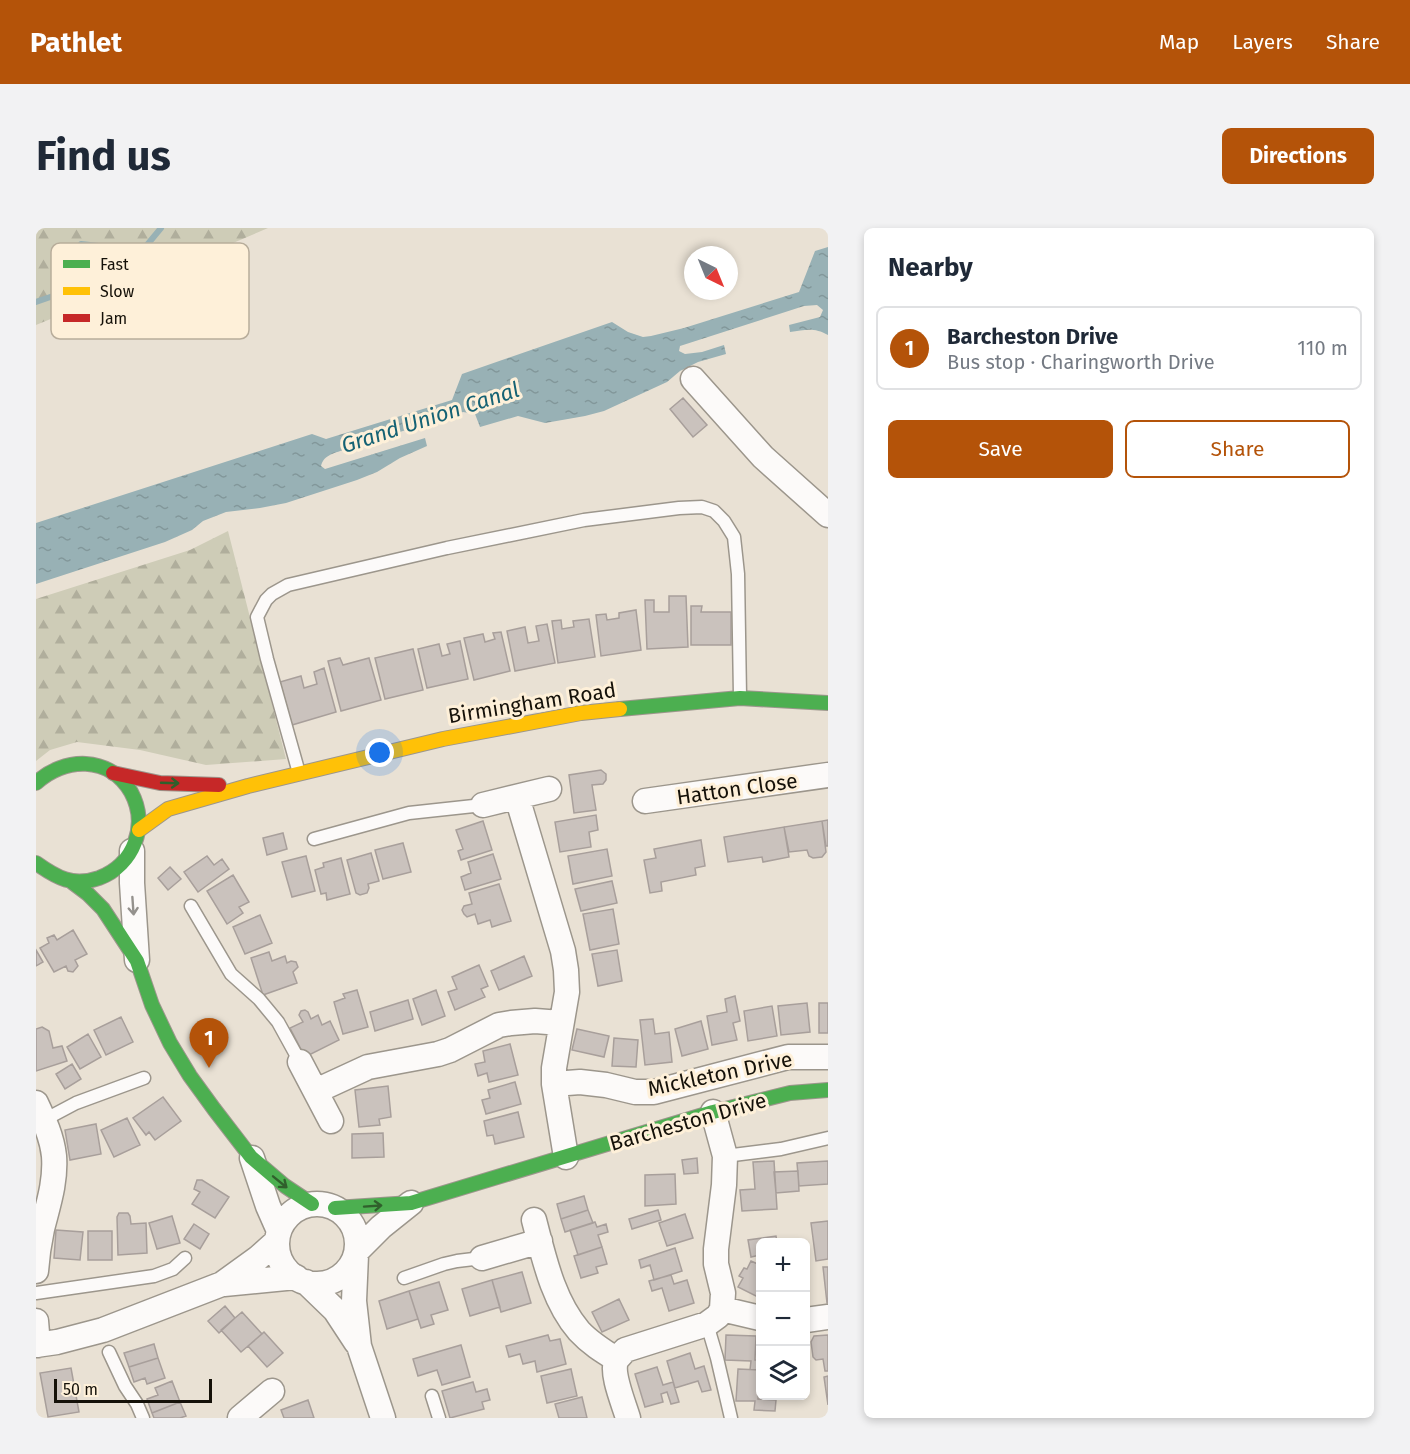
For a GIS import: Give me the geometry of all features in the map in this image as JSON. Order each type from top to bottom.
[{"type":"main road","name":"Birmingham Road","points":[[72,882],[92,881],[108,875],[122,865],[136,840],[168,809],[248,786],[443,739],[581,713],[740,698],[828,702]]},
{"type":"main road","name":"Birmingham Road","points":[[36,783],[45,774],[61,766],[79,763],[96,765],[113,773],[160,783],[248,786]]},
{"type":"main road","points":[[113,773],[126,785],[135,801],[139,816],[136,840]]},
{"type":"main road","points":[[39,868],[59,879],[72,882],[103,909],[137,961],[152,1005],[170,1043],[214,1109],[251,1156],[285,1186],[324,1206]]},
{"type":"main road","name":"Barcheston Drive","points":[[324,1206],[411,1203],[713,1112],[764,1099],[822,1090]]},
{"type":"street","points":[[693,379],[763,457],[828,514]]},
{"type":"street","name":"Hatton Close","points":[[645,801],[828,775]]},
{"type":"street","points":[[483,805],[549,789]]},
{"type":"street","points":[[517,797],[565,961],[567,992],[554,1068],[554,1084],[566,1157]]},
{"type":"street","points":[[136,840],[132,883],[137,961]]},
{"type":"street","points":[[316,1091],[368,1067],[450,1050],[499,1026],[535,1021],[561,1023]]},
{"type":"street","name":"Mickleton Drive","points":[[554,1084],[580,1082],[635,1092],[654,1092],[788,1057],[821,1057],[822,1090]]},
{"type":"street","points":[[300,1062],[331,1120]]},
{"type":"street","points":[[36,1271],[38,1249],[54,1176],[53,1148],[40,1111]]},
{"type":"street","points":[[713,1112],[725,1156],[716,1249],[716,1264],[723,1293],[714,1317]]},
{"type":"street","points":[[251,1156],[278,1236],[280,1257],[284,1265],[289,1272],[335,1310],[359,1346]]},
{"type":"street","name":"Barcheston Drive","points":[[356,1253],[381,1227],[411,1203]]},
{"type":"street","points":[[36,1321],[37,1345],[57,1342],[103,1330],[222,1284],[258,1258],[278,1236],[284,1221],[292,1213],[301,1207],[324,1206],[345,1214],[357,1235],[354,1301],[359,1346],[383,1418]]},
{"type":"street","points":[[482,1258],[537,1231],[557,1294],[573,1322],[588,1340],[616,1359]]},
{"type":"street","points":[[222,1284],[301,1280],[327,1282],[345,1273],[356,1253]]},
{"type":"street","points":[[628,1418],[615,1375],[616,1359],[625,1350],[714,1317],[756,1318]]},
{"type":"street","points":[[810,1319],[828,1317]]},
{"type":"street","points":[[250,1415],[272,1390]]},
{"type":"lane","points":[[300,774],[257,616],[272,594],[288,585],[447,548],[584,520],[702,507],[714,511],[724,520],[734,537],[738,574],[740,698]]},
{"type":"lane","points":[[314,839],[409,813],[483,805]]},
{"type":"lane","points":[[191,906],[231,974],[259,999],[278,1022],[300,1062]]},
{"type":"lane","points":[[40,1111],[76,1103],[144,1078]]},
{"type":"lane","points":[[725,1156],[781,1149],[828,1138]]},
{"type":"lane","points":[[36,1293],[154,1276],[173,1269],[185,1258]]},
{"type":"lane","points":[[404,1278],[444,1264],[482,1258]]},
{"type":"lane","points":[[714,1317],[717,1358],[731,1418]]},
{"type":"lane","points":[[109,1352],[143,1418]]},
{"type":"lane","points":[[432,1396],[439,1418]]},
{"type":"green space","points":[[36,228],[268,228],[233,243],[51,243],[51,319],[36,325]]},
{"type":"green space","points":[[228,531],[286,759],[206,765],[140,750],[77,742],[50,750],[36,761],[36,599],[190,550]]},
{"type":"water","name":"Grand Union Canal","points":[[828,247],[828,335],[814,330],[790,332],[789,325],[820,317],[823,310],[817,305],[804,306],[680,346],[679,351],[685,354],[702,352],[724,345],[726,354],[698,362],[680,371],[667,382],[604,411],[545,423],[518,416],[480,427],[475,414],[463,412],[334,453],[325,459],[321,466],[325,469],[425,438],[427,446],[400,458],[377,472],[286,503],[226,512],[203,521],[192,530],[165,542],[36,584],[36,523],[312,434],[326,439],[452,400],[462,374],[612,322],[628,332],[643,337],[651,336],[799,292],[815,251]]},
{"type":"building","points":[[683,398],[707,425],[693,437],[670,409]]},
{"type":"building","points":[[669,596],[686,596],[688,647],[647,649],[645,600],[654,600],[654,612],[669,612]]},
{"type":"building","points":[[691,606],[702,606],[701,612],[731,612],[731,645],[691,645]]},
{"type":"building","points":[[636,610],[641,650],[601,656],[596,615],[606,614],[607,620],[619,618],[619,613]]},
{"type":"building","points":[[589,619],[595,657],[558,663],[552,621],[561,620],[562,629],[574,627],[573,621]]},
{"type":"building","points":[[547,624],[555,663],[515,671],[507,631],[525,627],[528,643],[539,641],[536,626]]},
{"type":"building","points":[[501,632],[510,671],[474,680],[464,638],[483,634],[485,642],[495,639],[493,633]]},
{"type":"building","points":[[460,641],[468,679],[427,688],[418,649],[439,644],[442,656],[450,654],[447,644]]},
{"type":"building","points":[[413,649],[423,690],[385,699],[375,658]]},
{"type":"building","points":[[340,658],[343,665],[369,658],[381,700],[341,711],[328,661]]},
{"type":"building","points":[[324,668],[336,712],[292,725],[280,682],[301,676],[304,688],[317,684],[314,672]]},
{"type":"building","points":[[601,770],[606,774],[606,780],[603,784],[592,785],[596,810],[574,813],[569,775]]},
{"type":"building","points":[[596,815],[598,830],[589,832],[591,847],[560,852],[555,822]]},
{"type":"building","points":[[828,820],[828,846],[826,846],[822,821]]},
{"type":"building","points":[[483,821],[492,850],[461,860],[458,851],[463,849],[456,830]]},
{"type":"building","points":[[822,821],[826,852],[822,857],[813,858],[809,856],[807,850],[789,852],[784,827]]},
{"type":"building","points":[[784,827],[789,857],[763,862],[762,857],[728,862],[724,837]]},
{"type":"building","points":[[283,833],[287,849],[267,855],[263,838]]},
{"type":"building","points":[[701,840],[705,866],[695,868],[696,875],[661,882],[662,891],[650,893],[644,860],[656,858],[654,849]]},
{"type":"building","points":[[403,843],[411,872],[383,879],[375,850]]},
{"type":"building","points":[[607,849],[612,876],[573,884],[568,856]]},
{"type":"building","points":[[371,853],[379,881],[368,884],[367,893],[360,895],[356,893],[347,860]]},
{"type":"building","points":[[493,854],[501,879],[465,890],[461,877],[471,873],[468,862]]},
{"type":"building","points":[[207,856],[214,865],[222,859],[229,869],[198,892],[184,872]]},
{"type":"building","points":[[306,856],[315,891],[292,897],[282,862]]},
{"type":"building","points":[[341,858],[350,894],[327,900],[326,893],[321,894],[315,870],[324,867],[323,863]]},
{"type":"building","points":[[170,867],[181,879],[168,890],[158,878]]},
{"type":"building","points":[[233,875],[249,902],[239,907],[243,913],[227,924],[207,891]]},
{"type":"building","points":[[612,881],[617,903],[581,911],[575,889]]},
{"type":"building","points":[[499,884],[511,921],[492,927],[490,920],[478,924],[475,914],[467,917],[464,914],[462,910],[464,906],[472,904],[469,893]]},
{"type":"building","points":[[613,909],[619,944],[590,950],[583,914]]},
{"type":"building","points":[[260,915],[272,943],[245,954],[233,927]]},
{"type":"building","points":[[73,930],[87,954],[75,960],[78,966],[73,972],[68,971],[66,966],[54,972],[40,948],[49,943],[47,938],[54,935],[57,940]]},
{"type":"building","points":[[36,950],[43,962],[36,966]]},
{"type":"building","points":[[617,950],[622,981],[598,986],[592,954]]},
{"type":"building","points":[[269,952],[272,961],[285,956],[287,963],[296,962],[298,967],[293,972],[297,983],[263,995],[251,958]]},
{"type":"building","points":[[524,956],[532,976],[499,990],[491,971]]},
{"type":"building","points":[[479,965],[488,986],[481,989],[485,997],[455,1010],[448,992],[457,989],[452,977]]},
{"type":"building","points":[[357,990],[368,1027],[343,1034],[334,1002],[345,998],[343,994]]},
{"type":"building","points":[[436,990],[445,1016],[422,1025],[413,999]]},
{"type":"building","points":[[735,996],[740,1021],[733,1023],[737,1040],[712,1045],[707,1016],[727,1012],[725,999]]},
{"type":"building","points":[[408,1000],[413,1019],[375,1031],[370,1012]]},
{"type":"building","points":[[807,1003],[810,1032],[781,1035],[778,1006]]},
{"type":"building","points":[[819,1003],[828,1003],[828,1033],[819,1033]]},
{"type":"building","points":[[772,1006],[777,1036],[748,1041],[744,1011]]},
{"type":"building","points":[[305,1010],[311,1019],[318,1015],[322,1025],[330,1021],[339,1040],[305,1057],[290,1028],[303,1022],[299,1015]]},
{"type":"building","points":[[121,1017],[133,1042],[106,1055],[94,1030]]},
{"type":"building","points":[[653,1019],[655,1034],[669,1032],[672,1062],[645,1065],[640,1020]]},
{"type":"building","points":[[701,1021],[708,1049],[682,1056],[675,1029]]},
{"type":"building","points":[[42,1027],[49,1031],[53,1048],[62,1046],[67,1061],[36,1071],[36,1029]]},
{"type":"building","points":[[577,1029],[609,1036],[604,1057],[572,1050]]},
{"type":"building","points":[[88,1034],[101,1057],[80,1069],[67,1047]]},
{"type":"building","points":[[614,1038],[638,1040],[636,1067],[612,1066]]},
{"type":"building","points":[[510,1044],[518,1075],[489,1082],[487,1073],[478,1076],[475,1064],[485,1062],[483,1051]]},
{"type":"building","points":[[72,1064],[81,1079],[65,1089],[56,1074]]},
{"type":"building","points":[[515,1082],[521,1104],[486,1114],[482,1100],[490,1098],[488,1090]]},
{"type":"building","points":[[388,1086],[391,1117],[379,1119],[380,1125],[359,1127],[355,1090]]},
{"type":"building","points":[[163,1097],[181,1121],[155,1140],[149,1132],[146,1135],[133,1118]]},
{"type":"building","points":[[518,1112],[524,1137],[495,1144],[493,1135],[487,1136],[484,1121]]},
{"type":"building","points":[[127,1118],[140,1145],[114,1157],[101,1130]]},
{"type":"building","points":[[96,1124],[101,1154],[70,1160],[65,1130]]},
{"type":"building","points":[[383,1133],[384,1157],[352,1158],[352,1134]]},
{"type":"building","points":[[697,1158],[698,1173],[684,1174],[682,1160]]},
{"type":"building","points":[[774,1161],[777,1209],[742,1211],[740,1190],[755,1189],[753,1162]]},
{"type":"building","points":[[828,1161],[828,1184],[799,1186],[797,1163]]},
{"type":"building","points":[[798,1171],[799,1191],[776,1193],[774,1172]]},
{"type":"building","points":[[675,1174],[676,1204],[645,1206],[645,1175]]},
{"type":"building","points":[[197,1180],[202,1180],[229,1197],[215,1218],[192,1204],[200,1192],[194,1189]]},
{"type":"building","points":[[584,1196],[588,1210],[561,1219],[557,1204]]},
{"type":"building","points":[[588,1210],[593,1223],[565,1232],[561,1219]]},
{"type":"building","points":[[658,1210],[661,1220],[632,1229],[629,1219]]},
{"type":"building","points":[[119,1213],[128,1213],[131,1224],[146,1223],[147,1253],[118,1255],[117,1217]]},
{"type":"building","points":[[685,1214],[693,1238],[667,1246],[659,1223]]},
{"type":"building","points":[[172,1216],[180,1243],[157,1249],[149,1223]]},
{"type":"building","points":[[828,1221],[828,1259],[816,1261],[811,1223]]},
{"type":"building","points":[[595,1222],[597,1227],[606,1224],[608,1232],[598,1235],[602,1247],[578,1255],[570,1230]]},
{"type":"building","points":[[194,1224],[209,1234],[200,1249],[184,1239]]},
{"type":"building","points":[[56,1230],[83,1232],[80,1260],[54,1258]]},
{"type":"building","points":[[88,1231],[112,1231],[112,1260],[88,1260]]},
{"type":"building","points":[[756,1239],[756,1256],[751,1257],[748,1240]]},
{"type":"building","points":[[602,1247],[607,1264],[596,1267],[598,1273],[581,1278],[574,1256]]},
{"type":"building","points":[[675,1248],[682,1271],[654,1280],[650,1265],[641,1268],[639,1260]]},
{"type":"building","points":[[751,1261],[756,1263],[756,1296],[738,1287],[743,1278],[739,1276],[744,1268],[747,1269]]},
{"type":"building","points":[[823,1267],[828,1267],[828,1303],[827,1303]]},
{"type":"building","points":[[522,1272],[531,1303],[501,1312],[492,1280]]},
{"type":"building","points":[[671,1275],[674,1284],[687,1280],[694,1303],[669,1311],[662,1288],[652,1291],[649,1281]]},
{"type":"building","points":[[492,1280],[500,1307],[470,1316],[462,1289]]},
{"type":"building","points":[[439,1282],[448,1310],[431,1315],[434,1324],[421,1328],[409,1291]]},
{"type":"building","points":[[409,1291],[418,1319],[387,1329],[379,1301]]},
{"type":"building","points":[[619,1299],[629,1320],[602,1332],[592,1312]]},
{"type":"building","points":[[225,1306],[235,1318],[219,1333],[208,1321]]},
{"type":"building","points":[[242,1312],[262,1334],[241,1352],[221,1330]]},
{"type":"building","points":[[264,1332],[283,1353],[267,1367],[248,1346]]},
{"type":"building","points":[[548,1335],[550,1341],[560,1339],[566,1364],[537,1372],[535,1361],[523,1364],[520,1354],[509,1357],[506,1346]]},
{"type":"building","points":[[726,1335],[756,1336],[756,1370],[750,1370],[751,1361],[725,1360]]},
{"type":"building","points":[[828,1335],[828,1371],[825,1371],[823,1359],[816,1360],[813,1357],[811,1342],[814,1336]]},
{"type":"building","points":[[154,1344],[158,1358],[129,1367],[124,1353]]},
{"type":"building","points":[[461,1345],[470,1377],[442,1385],[437,1370],[418,1376],[413,1359]]},
{"type":"building","points":[[690,1353],[695,1369],[704,1366],[711,1390],[702,1392],[698,1381],[675,1388],[667,1361]]},
{"type":"building","points":[[158,1358],[165,1378],[147,1384],[145,1378],[134,1382],[129,1367]]},
{"type":"building","points":[[657,1367],[663,1385],[673,1382],[679,1402],[671,1404],[667,1392],[661,1394],[663,1402],[645,1407],[635,1374]]},
{"type":"building","points":[[71,1368],[79,1412],[48,1417],[40,1373]]},
{"type":"building","points":[[571,1369],[577,1396],[547,1403],[541,1376]]},
{"type":"building","points":[[738,1369],[756,1370],[756,1400],[776,1400],[775,1411],[754,1410],[755,1401],[736,1401]]},
{"type":"building","points":[[828,1376],[828,1405],[824,1377]]},
{"type":"building","points":[[172,1381],[180,1402],[152,1413],[147,1399],[158,1395],[155,1388]]},
{"type":"building","points":[[473,1382],[476,1392],[487,1389],[490,1400],[482,1402],[484,1409],[450,1418],[442,1391]]},
{"type":"building","points":[[582,1397],[587,1418],[559,1418],[555,1404]]},
{"type":"building","points":[[308,1400],[314,1418],[284,1418],[281,1410]]},
{"type":"building","points":[[180,1402],[186,1416],[154,1418],[152,1413]]},
{"type":"waterway","points":[[149,243],[161,228]]},
{"type":"waterway","points":[[36,302],[51,297]]},
{"type":"traffic: fast","points":[[620,709],[740,698],[828,703]]},
{"type":"traffic: fast","points":[[36,783],[47,774],[60,768],[86,764],[99,766],[111,771],[122,780],[131,792],[139,818],[135,842],[129,854],[121,864],[99,878],[81,882],[66,880],[36,863]]},
{"type":"traffic: fast","points":[[72,882],[103,909],[137,961],[152,1005],[170,1043],[214,1109],[251,1157],[285,1186],[312,1204]]},
{"type":"traffic: fast","points":[[335,1208],[411,1203],[713,1112],[790,1093],[828,1090]]},
{"type":"traffic: slow","points":[[139,830],[168,809],[248,786],[443,739],[581,713],[620,709]]},
{"type":"traffic: jam","points":[[113,773],[160,783],[219,785]]},
{"type":"place","name":"Barcheston Drive","points":[[209,1068]]}]
